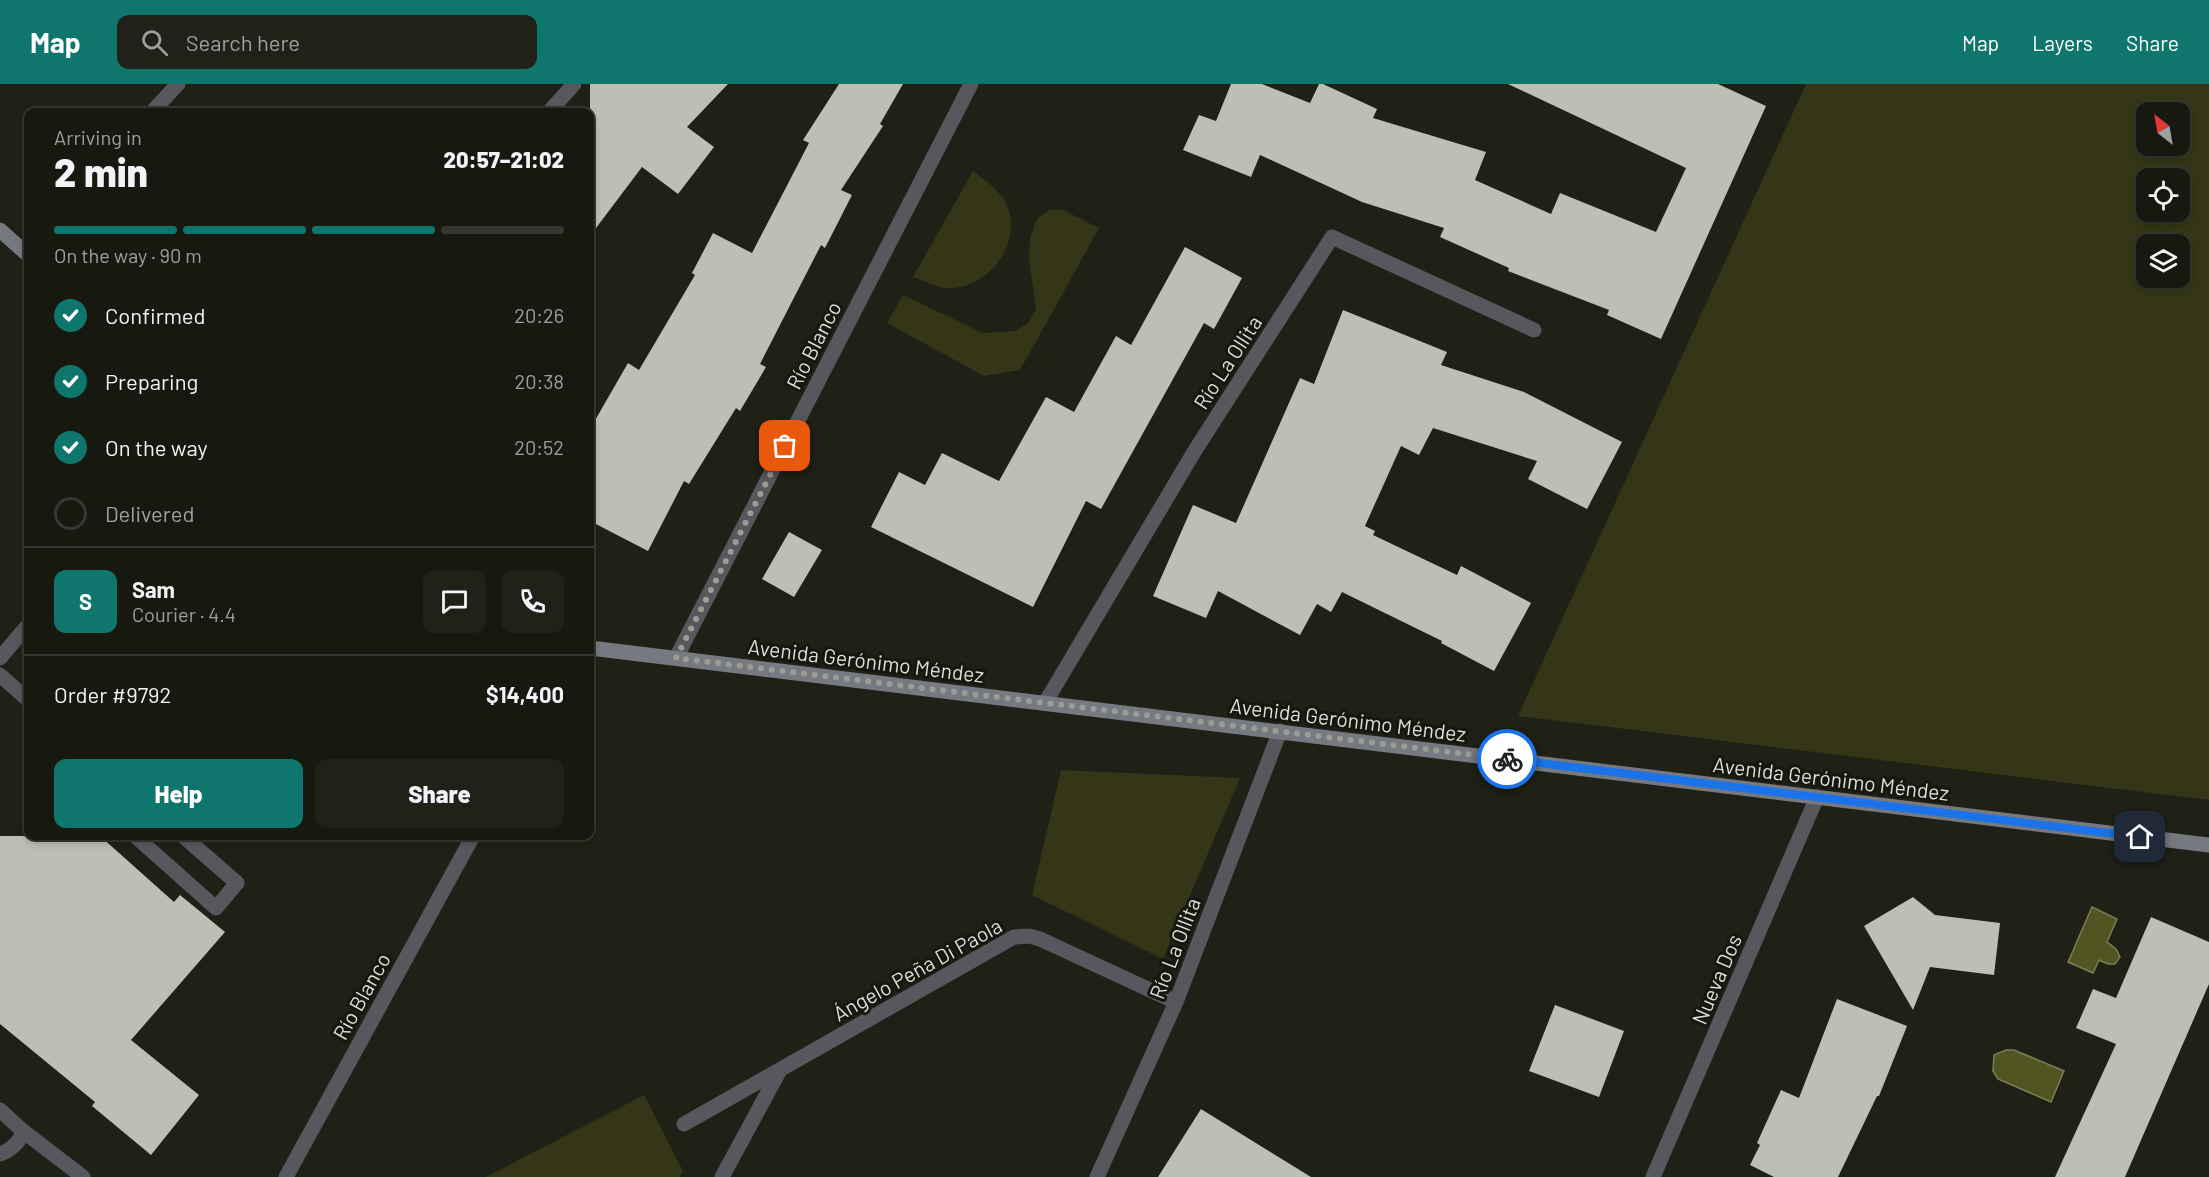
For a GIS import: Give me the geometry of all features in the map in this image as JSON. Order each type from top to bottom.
[{"type":"street","points":[[156,108],[178,84]]},
{"type":"street","points":[[553,108],[574,84]]},
{"type":"street","name":"Río Blanco","points":[[676,658],[971,84]]},
{"type":"street","points":[[0,230],[24,250]]},
{"type":"street","name":"Río La Ollita","points":[[1045,703],[1194,452],[1332,237],[1534,330]]},
{"type":"street","points":[[0,658],[24,631]]},
{"type":"street","name":"Avenida Gerónimo Méndez","points":[[594,648],[2209,845]]},
{"type":"street","points":[[0,675],[24,696]]},
{"type":"street","name":"Río La Ollita","points":[[1097,1177],[1176,1002],[1281,732]]},
{"type":"street","name":"Nueva Dos","points":[[1653,1177],[1817,797]]},
{"type":"street","points":[[140,840],[216,908],[237,883],[188,840]]},
{"type":"street","name":"Río Blanco","points":[[286,1177],[471,840]]},
{"type":"street","name":"Ángelo Peña Di Paola","points":[[684,1124],[1014,937],[1029,936],[1040,939],[1176,1002]]},
{"type":"street","points":[[722,1177],[780,1070]]},
{"type":"street","points":[[0,1110],[23,1131],[83,1177]]},
{"type":"street","points":[[0,1155],[8,1152],[22,1136],[23,1131]]},
{"type":"shaded area","points":[[1806,84],[2209,84],[2209,800],[1518,716]]},
{"type":"shaded area","points":[[973,171],[996,190],[1006,203],[1011,219],[1006,249],[987,274],[960,287],[944,288],[913,277]]},
{"type":"shaded area","points":[[1050,210],[1063,210],[1099,228],[1019,370],[984,376],[887,323],[903,295],[983,333],[1016,331],[1028,323],[1036,309],[1029,259],[1030,237],[1037,219]]},
{"type":"shaded area","points":[[1061,770],[1240,778],[1163,959],[1032,895]]},
{"type":"shaded area","points":[[2092,907],[2117,919],[2107,942],[2116,949],[2120,957],[2115,964],[2099,960],[2093,973],[2068,962]]},
{"type":"shaded area","points":[[2006,1050],[2014,1050],[2064,1071],[2051,1102],[1998,1079],[1993,1071],[1994,1055]]},
{"type":"shaded area","points":[[644,1095],[683,1171],[680,1177],[486,1177]]},
{"type":"building","points":[[590,84],[728,84],[687,127],[714,147],[678,194],[642,167],[594,231],[594,108],[590,108]]},
{"type":"building","points":[[839,84],[903,84],[880,124],[883,126],[841,190],[852,195],[825,248],[821,245],[760,364],[766,367],[740,411],[736,408],[689,484],[684,481],[648,551],[594,523],[594,422],[628,363],[639,370],[695,275],[692,273],[713,233],[752,253],[809,143],[803,140]]},
{"type":"building","points":[[1231,84],[1262,84],[1310,103],[1319,84],[1323,84],[1377,109],[1373,118],[1486,152],[1475,180],[1551,214],[1560,193],[1656,232],[1686,168],[1508,84],[1718,84],[1766,106],[1661,339],[1607,315],[1609,310],[1508,271],[1509,268],[1440,237],[1444,228],[1362,202],[1260,155],[1251,177],[1183,150],[1199,115],[1216,121]]},
{"type":"building","points":[[1185,247],[1242,278],[1214,329],[1204,323],[1101,509],[1086,501],[1033,607],[871,527],[899,472],[925,485],[942,453],[999,481],[1046,397],[1074,412],[1116,336],[1131,345]]},
{"type":"building","points":[[1343,310],[1447,352],[1441,365],[1524,392],[1622,442],[1587,509],[1528,479],[1537,461],[1433,428],[1419,455],[1401,446],[1365,526],[1375,531],[1373,535],[1457,575],[1461,566],[1531,603],[1494,671],[1441,643],[1442,641],[1342,592],[1331,612],[1317,604],[1300,635],[1218,591],[1206,618],[1153,596],[1193,505],[1236,523],[1300,378],[1314,384]]},
{"type":"building","points":[[789,532],[822,550],[794,597],[762,579]]},
{"type":"building","points":[[0,836],[24,836],[24,840],[104,840],[174,902],[180,895],[225,932],[131,1040],[199,1095],[151,1155],[92,1106],[95,1102],[0,1024]]},
{"type":"building","points":[[1913,897],[1935,915],[2000,923],[1994,975],[1930,967],[1913,1010],[1864,926]]},
{"type":"building","points":[[2151,917],[2209,942],[2209,984],[2125,1177],[2055,1177],[2116,1044],[2076,1028],[2093,989],[2116,998]]},
{"type":"building","points":[[1837,999],[1907,1026],[1879,1096],[1838,1177],[1774,1177],[1750,1165],[1760,1145],[1757,1143],[1781,1090],[1799,1098]]},
{"type":"building","points":[[1555,1005],[1624,1031],[1599,1097],[1529,1071]]},
{"type":"building","points":[[1201,1109],[1311,1177],[1158,1177]]},
{"type":"way so far","points":[[785,446],[676,658],[1507,759]]},
{"type":"route","points":[[1507,759],[2140,837]]}]
